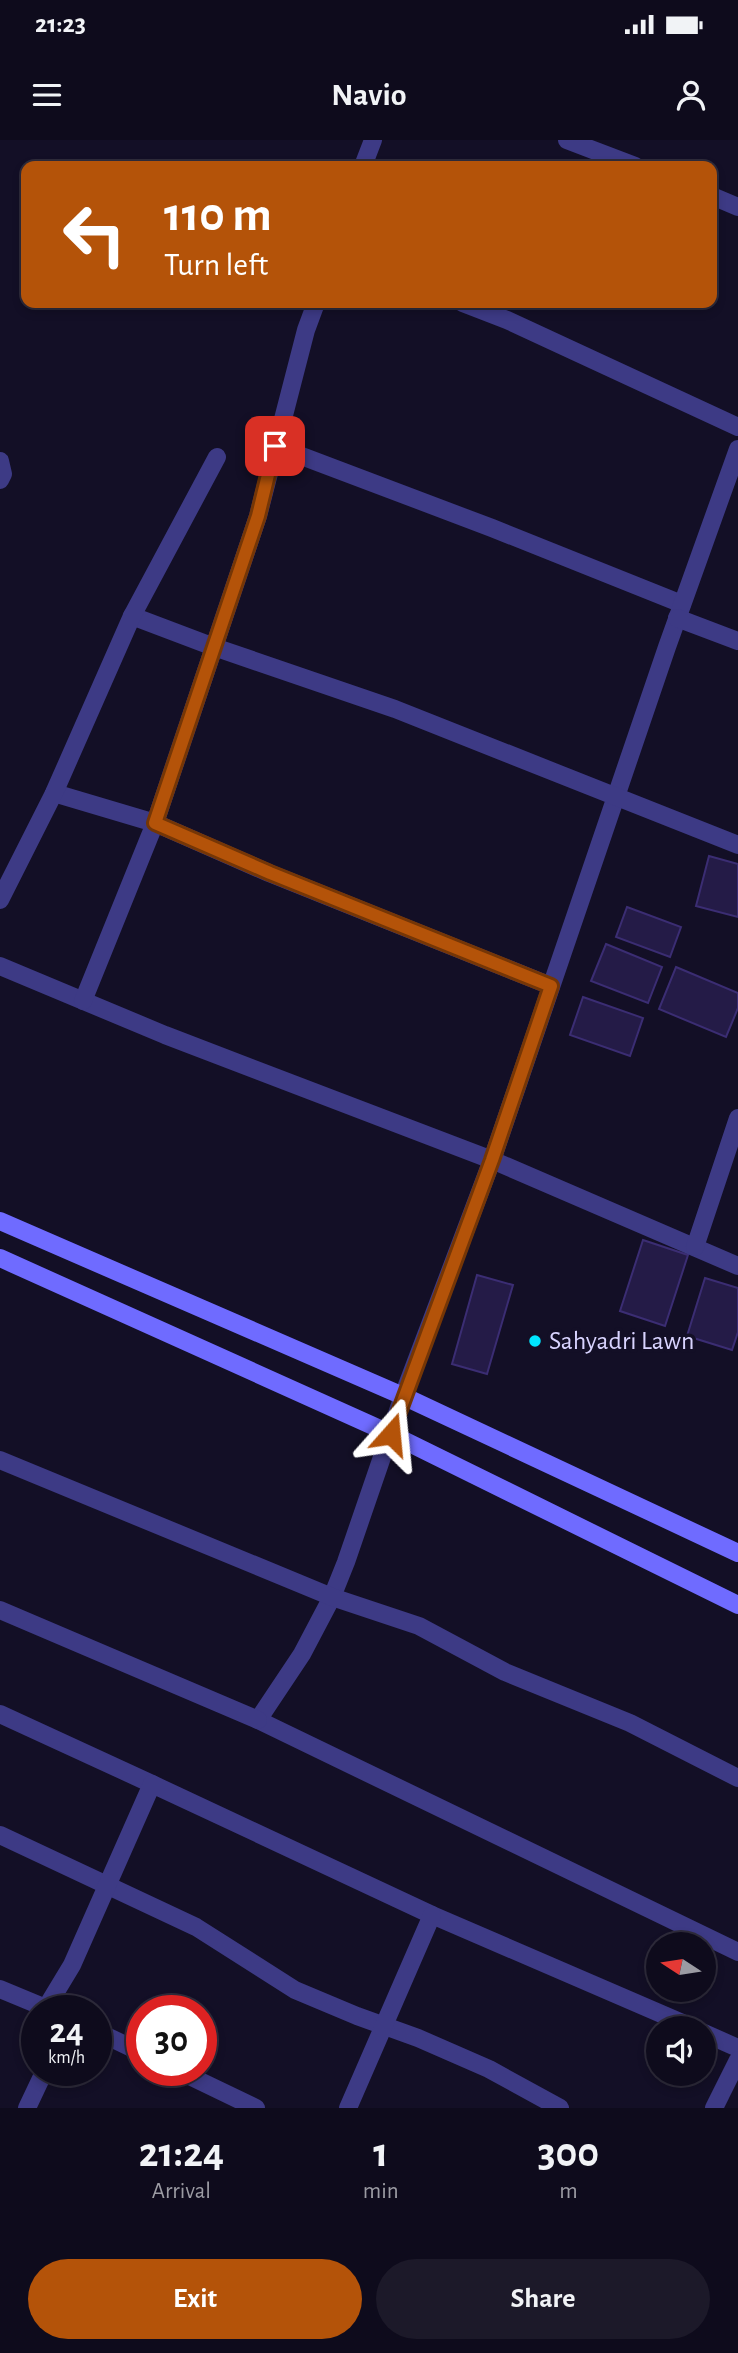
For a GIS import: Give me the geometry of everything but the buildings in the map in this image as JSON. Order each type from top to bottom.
[{"type":"street","points":[[365,161],[373,140]]},
{"type":"street","points":[[567,140],[622,161]]},
{"type":"street","points":[[717,198],[738,208]]},
{"type":"street","points":[[83,1001],[155,823],[258,516],[306,330],[314,308]]},
{"type":"street","points":[[476,308],[738,427]]},
{"type":"street","points":[[275,446],[492,528],[679,611],[738,641]]},
{"type":"street","points":[[258,1720],[302,1654],[332,1597],[403,1396],[492,1160],[679,611],[738,449]]},
{"type":"street","points":[[0,900],[54,793],[132,616],[218,457]]},
{"type":"street","points":[[0,461],[3,474],[0,480]]},
{"type":"street","points":[[132,616],[395,709],[738,845]]},
{"type":"street","points":[[54,793],[155,823],[270,873],[551,986]]},
{"type":"street","points":[[0,966],[165,1035],[492,1160],[738,1266]]},
{"type":"street","points":[[695,1247],[738,1118]]},
{"type":"street","points":[[0,1221],[403,1396],[738,1553]]},
{"type":"street","points":[[0,1258],[391,1434],[738,1605]]},
{"type":"street","points":[[0,1461],[332,1597],[419,1626],[505,1672],[630,1723],[738,1778]]},
{"type":"street","points":[[0,1611],[258,1720],[738,1952]]},
{"type":"street","points":[[0,1714],[432,1915],[666,2016]]},
{"type":"street","points":[[57,1995],[152,1784]]},
{"type":"street","points":[[0,1835],[196,1927],[295,1990],[489,2069],[560,2108]]},
{"type":"street","points":[[348,2108],[432,1915]]},
{"type":"street","points":[[0,1989],[21,1997]]},
{"type":"street","points":[[716,2038],[738,2048]]},
{"type":"street","points":[[714,2108],[738,2060]]},
{"type":"street","points":[[27,2108],[37,2086]]},
{"type":"street","points":[[210,2086],[256,2108]]},
{"type":"place","name":"Sahyadri Lawn","points":[[535,1341]]},
{"type":"route","points":[[275,446],[258,516],[155,823],[270,873],[551,986],[492,1160],[391,1434]]}]
